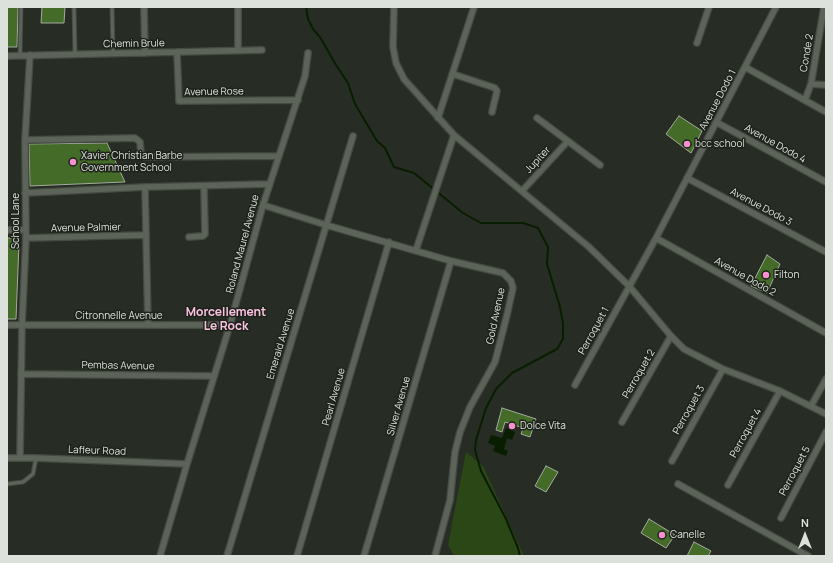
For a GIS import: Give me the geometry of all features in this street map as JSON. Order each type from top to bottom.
[{"type":"street","points":[[144,7],[145,53]]},
{"type":"street","points":[[238,7],[238,50]]},
{"type":"street","points":[[394,7],[393,47],[396,63],[404,79],[454,135],[589,247],[629,286],[671,336],[684,349],[723,368],[780,391],[826,414]]},
{"type":"street","points":[[438,118],[474,7]]},
{"type":"street","points":[[697,43],[710,7]]},
{"type":"street","name":"Avenue Dodo 1","points":[[629,286],[656,238],[776,7]]},
{"type":"street","name":"Conde 2","points":[[805,100],[811,84],[824,7]]},
{"type":"street","name":"Chemin Brule","points":[[7,56],[262,50]]},
{"type":"street","name":"Avenue Rose","points":[[177,52],[179,101],[298,100]]},
{"type":"street","name":"Roland Maurel Avenue","points":[[160,556],[230,325],[263,205],[298,100],[306,72],[308,53]]},
{"type":"street","name":"School Lane","points":[[20,458],[22,325],[26,238],[25,140],[30,55]]},
{"type":"street","points":[[745,67],[826,112]]},
{"type":"street","points":[[453,74],[495,88],[498,91],[492,112]]},
{"type":"street","points":[[811,84],[826,85]]},
{"type":"street","points":[[537,118],[600,165]]},
{"type":"street","name":"Avenue Dodo 4","points":[[716,122],[826,182]]},
{"type":"street","points":[[416,250],[454,135]]},
{"type":"street","name":"Emerald Avenue","points":[[227,556],[354,136]]},
{"type":"street","points":[[25,140],[135,138],[140,142],[141,153],[145,157],[279,156]]},
{"type":"street","name":"Jupiter","points":[[522,191],[568,141]]},
{"type":"street","name":"Avenue Dodo 3","points":[[687,178],[826,252]]},
{"type":"street","points":[[25,192],[270,184]]},
{"type":"street","points":[[189,237],[203,236],[205,234],[204,186]]},
{"type":"street","points":[[145,187],[148,325]]},
{"type":"street","name":"Gold Avenue","points":[[263,205],[326,226],[388,242],[451,261],[503,273],[511,280],[513,288],[495,362],[470,407],[460,432],[455,452],[450,500],[436,556]]},
{"type":"street","points":[[7,230],[26,230]]},
{"type":"street","name":"Avenue Palmier","points":[[26,238],[146,235]]},
{"type":"street","name":"Avenue Dodo 2","points":[[656,238],[826,333]]},
{"type":"street","name":"Pearl Avenue","points":[[296,556],[388,242]]},
{"type":"street","name":"Silver Avenue","points":[[364,556],[451,261]]},
{"type":"street","name":"Perroquet 1","points":[[575,385],[629,286]]},
{"type":"street","name":"Citronnelle Avenue","points":[[7,325],[230,325]]},
{"type":"street","name":"Perroquet 2","points":[[622,422],[671,336]]},
{"type":"street","name":"Perroquet 3","points":[[672,461],[723,368]]},
{"type":"street","name":"Pembas Avenue","points":[[21,374],[214,376]]},
{"type":"street","points":[[811,406],[826,379]]},
{"type":"street","name":"Perroquet 4","points":[[728,485],[780,391]]},
{"type":"street","name":"Perroquet 5","points":[[781,518],[826,432]]},
{"type":"street","name":"Lafleur Road","points":[[7,458],[187,464]]},
{"type":"street","points":[[678,484],[808,556]]},
{"type":"street","points":[[438,550],[442,556]]},
{"type":"lane","points":[[20,56],[22,7]]},
{"type":"lane","points":[[74,7],[75,54]]},
{"type":"lane","points":[[112,7],[114,53]]},
{"type":"lane","points":[[7,484],[24,482],[33,474],[36,458]]},
{"type":"green space","points":[[466,452],[483,466],[524,556],[454,556],[448,545]]},
{"type":"shaded area","points":[[506,428],[515,432],[512,440],[507,438],[504,449],[508,451],[506,456],[493,451],[495,446],[488,443],[491,435],[502,438]]},
{"type":"building","points":[[7,7],[18,7],[17,47],[7,47]]},
{"type":"building","points":[[42,7],[65,7],[64,23],[41,23]]},
{"type":"building","name":"bcc school","points":[[679,116],[702,131],[691,153],[666,134]]},
{"type":"building","name":"Xavier Christian Barbe Government School","points":[[107,143],[125,182],[30,186],[29,144]]},
{"type":"building","points":[[7,238],[13,238],[19,243],[16,319],[7,319]]},
{"type":"building","name":"Filton","points":[[767,255],[780,264],[767,293],[751,286]]},
{"type":"building","points":[[502,408],[536,419],[530,437],[521,434],[523,428],[505,422],[502,432],[496,430]]},
{"type":"building","points":[[546,466],[558,472],[546,492],[535,486]]},
{"type":"building","points":[[649,519],[675,535],[666,548],[641,533]]},
{"type":"building","points":[[694,542],[711,551],[708,556],[687,556]]},
{"type":"waterway","points":[[306,7],[308,19],[313,29],[320,37],[348,83],[355,104],[377,141],[385,148],[394,167],[414,173],[463,213],[481,223],[523,223],[538,228],[548,247],[547,264],[560,307],[563,323],[563,339],[557,349],[512,373],[496,389],[486,408],[476,440],[475,450],[481,471],[506,519],[520,556]]},
{"type":"place","name":"bcc school","points":[[687,144]]},
{"type":"place","name":"Xavier Christian Barbe Government School","points":[[73,162]]},
{"type":"place","name":"Filton","points":[[766,275]]},
{"type":"place","name":"Dolce Vita","points":[[512,426]]},
{"type":"place","name":"Canelle","points":[[662,535]]},
{"type":"district","name":"Morcellement Le Rock","points":[[226,320]]}]
